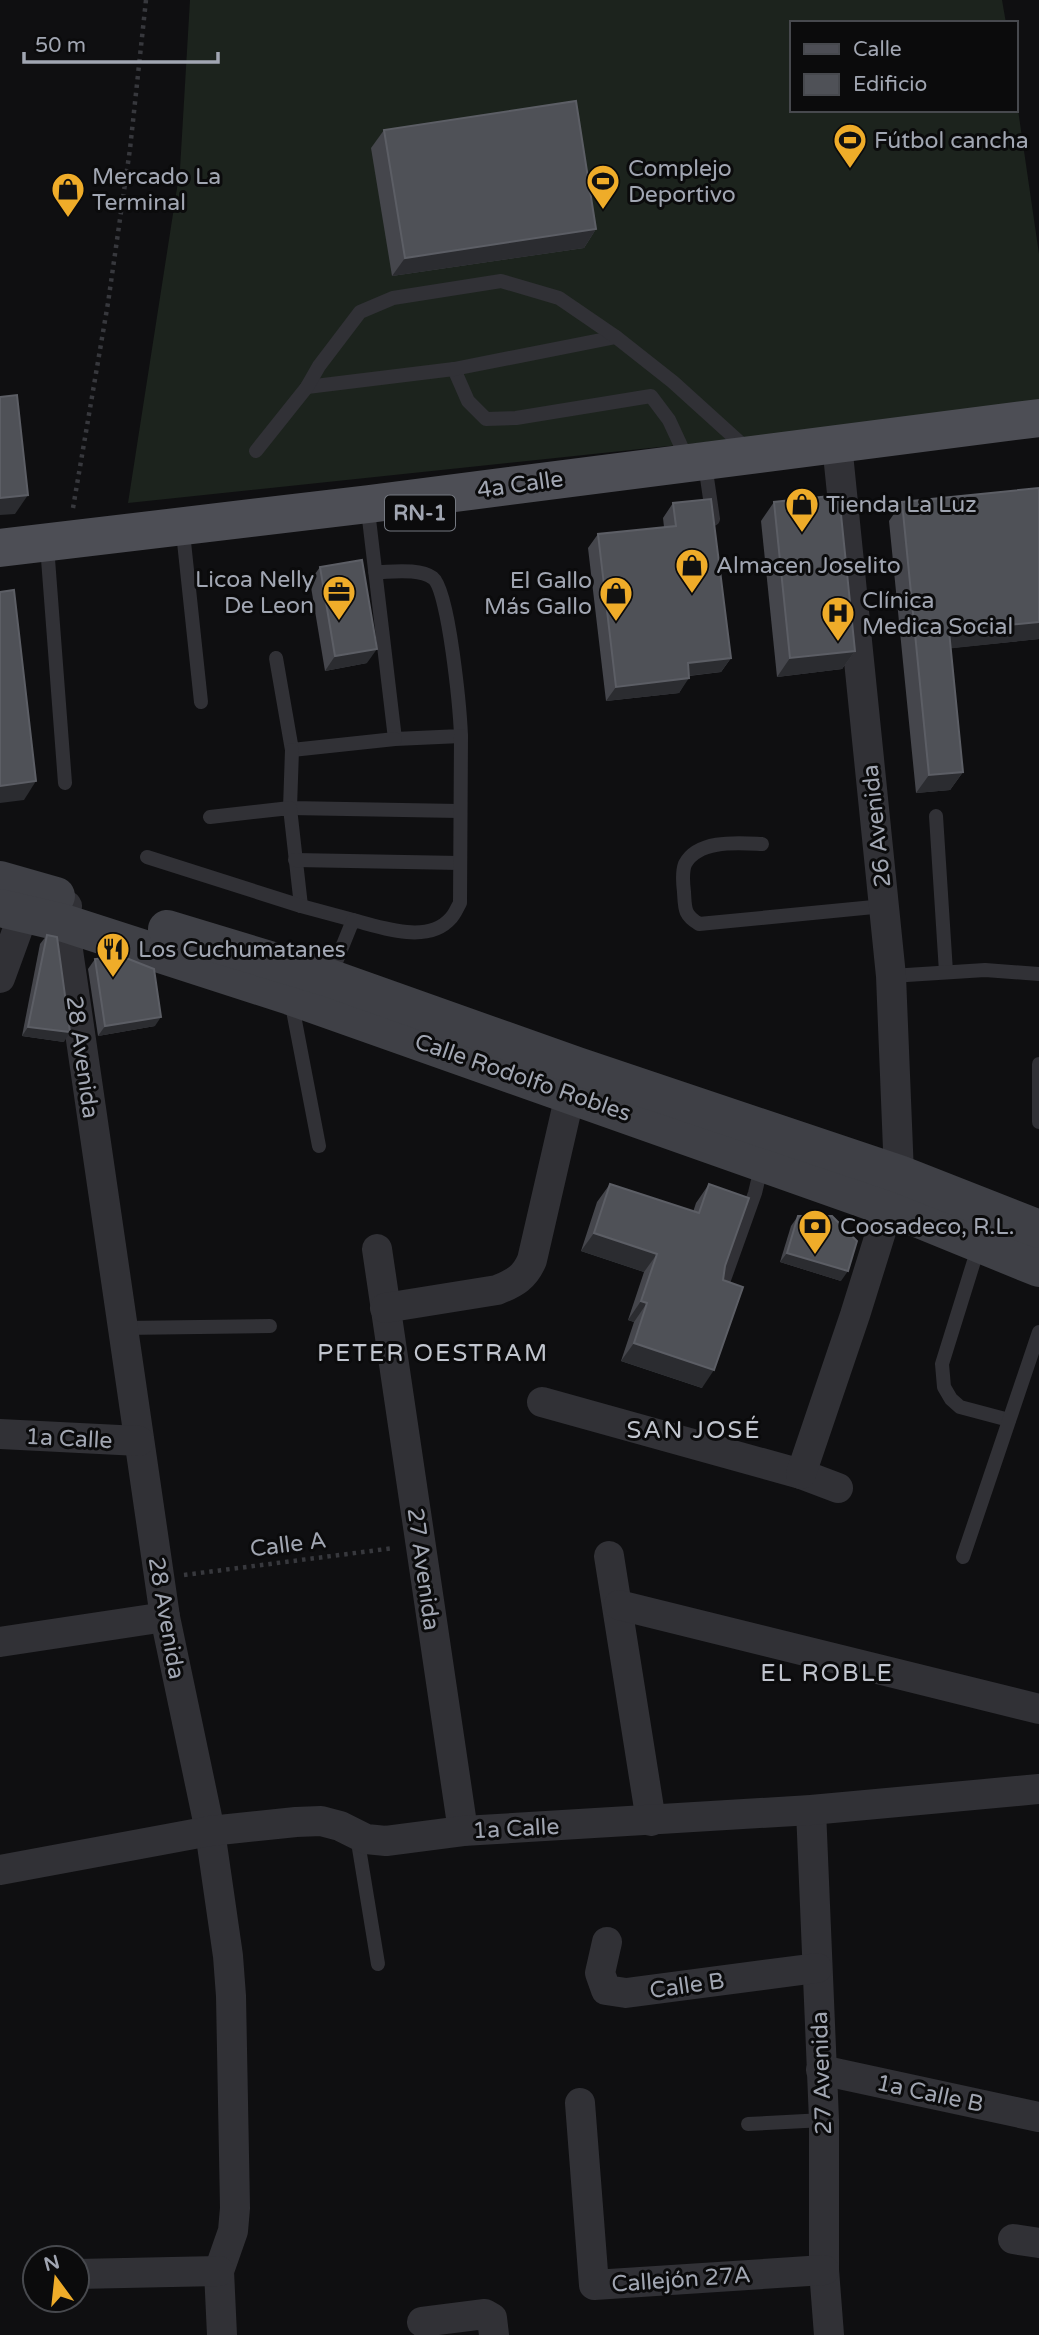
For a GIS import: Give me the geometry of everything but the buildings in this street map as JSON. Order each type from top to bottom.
[{"type":"main road","name":"4a Calle","points":[[0,564],[58,550],[369,504],[839,453],[1039,418]]},
{"type":"main road","name":"4a Calle","points":[[0,548],[58,550],[184,542],[369,519],[698,470],[753,455],[839,453],[1039,439]]},
{"type":"main road","name":"Calle Rodolfo Robles","points":[[31,902],[306,981],[573,1080],[894,1191],[979,1243],[1039,1268]]},
{"type":"main road","name":"Calle Rodolfo Robles","points":[[573,1080],[762,1162],[894,1191],[1039,1229]]},
{"type":"street","name":"26 Avenida","points":[[839,453],[891,976],[894,1191]]},
{"type":"street","points":[[0,978],[31,902]]},
{"type":"street","name":"28 Avenida","points":[[31,902],[123,1328],[164,1616],[210,1832],[229,1976],[235,2195],[233,2231],[219,2271],[222,2335]]},
{"type":"street","points":[[385,1308],[498,1290],[515,1283],[527,1271],[532,1260],[573,1080]]},
{"type":"street","points":[[801,1474],[894,1191]]},
{"type":"street","name":"27 Avenida","points":[[377,1250],[463,1831]]},
{"type":"street","points":[[542,1402],[801,1474],[838,1488]]},
{"type":"street","name":"1a Calle","points":[[0,1434],[139,1441]]},
{"type":"street","points":[[610,1556],[651,1821]]},
{"type":"street","points":[[619,1605],[1039,1709]]},
{"type":"street","points":[[0,1642],[164,1616]]},
{"type":"street","name":"1a Calle","points":[[0,1870],[210,1832],[296,1822],[321,1821],[340,1826],[366,1839],[386,1841],[463,1831],[811,1810],[1039,1789]]},
{"type":"street","name":"27 Avenida","points":[[811,1810],[824,2120],[824,2270],[829,2335]]},
{"type":"street","name":"Calle B","points":[[607,1942],[600,1973],[606,1990],[626,1993],[817,1968]]},
{"type":"street","name":"1a Calle B","points":[[821,2070],[1039,2117]]},
{"type":"street","name":"Callejón 27A","points":[[580,2103],[594,2285],[824,2270]]},
{"type":"street","points":[[91,2274],[219,2271]]},
{"type":"street","points":[[422,2322],[485,2314],[492,2318],[494,2335]]},
{"type":"lane","points":[[256,451],[307,387],[319,366],[360,312],[393,298],[501,281],[559,298],[616,337],[673,382],[753,455]]},
{"type":"lane","points":[[307,387],[454,369],[616,337]]},
{"type":"lane","points":[[454,369],[468,401],[486,419],[516,418],[651,396],[673,382]]},
{"type":"lane","points":[[651,396],[659,403],[698,470],[714,535]]},
{"type":"lane","points":[[369,519],[395,739]]},
{"type":"lane","points":[[184,542],[201,702]]},
{"type":"lane","points":[[58,550],[65,783]]},
{"type":"lane","points":[[147,857],[353,920],[416,932],[437,928],[450,919],[460,903],[461,736],[446,608],[436,579],[424,573],[375,572]]},
{"type":"lane","points":[[276,658],[292,750],[290,808],[301,906]]},
{"type":"lane","points":[[292,750],[395,739],[461,736]]},
{"type":"lane","points":[[210,817],[290,808],[459,811]]},
{"type":"lane","points":[[936,816],[946,972]]},
{"type":"lane","points":[[762,844],[721,843],[697,852],[685,864],[685,908],[689,918],[699,924],[884,906]]},
{"type":"lane","points":[[295,860],[460,863]]},
{"type":"lane","points":[[318,1146],[306,981],[353,920]]},
{"type":"lane","points":[[891,976],[985,970],[1039,974]]},
{"type":"lane","points":[[1039,1064],[1039,1122]]},
{"type":"lane","points":[[720,1288],[755,1193],[762,1162]]},
{"type":"lane","points":[[979,1243],[942,1364],[944,1387],[960,1407],[1009,1420]]},
{"type":"lane","points":[[123,1328],[270,1326]]},
{"type":"lane","points":[[963,1557],[1039,1332]]},
{"type":"lane","points":[[356,1834],[378,1964]]},
{"type":"lane","points":[[748,2123],[824,2120]]},
{"type":"path","points":[[58,550],[110,290],[130,149],[146,0]]},
{"type":"path","name":"Calle A","points":[[159,1578],[421,1544]]},
{"type":"shaded area","name":"Complejo Deportivo","points":[[190,0],[1002,0],[1006,21],[790,21],[790,112],[1018,112],[1018,110],[1039,254],[1039,407],[128,503],[180,169]]},
{"type":"place","name":"Fútbol cancha","points":[[850,170]]},
{"type":"place","name":"Complejo Deportivo","points":[[603,211]]},
{"type":"place","name":"Mercado La Terminal","points":[[68,219]]},
{"type":"place","name":"Tienda La Luz","points":[[802,534]]},
{"type":"place","name":"Almacen Joselito","points":[[692,595]]},
{"type":"place","name":"Licoa Nelly De Leon","points":[[339,622]]},
{"type":"place","name":"El Gallo Más Gallo","points":[[616,623]]},
{"type":"place","name":"Clínica Medica Social","points":[[838,643]]},
{"type":"place","name":"Los Cuchumatanes","points":[[113,979]]},
{"type":"place","name":"Coosadeco, R.L.","points":[[815,1256]]},
{"type":"district","name":"PETER OESTRAM","points":[[433,1353]]},
{"type":"district","name":"SAN JOSÉ","points":[[694,1430]]},
{"type":"district","name":"EL ROBLE","points":[[827,1673]]}]
